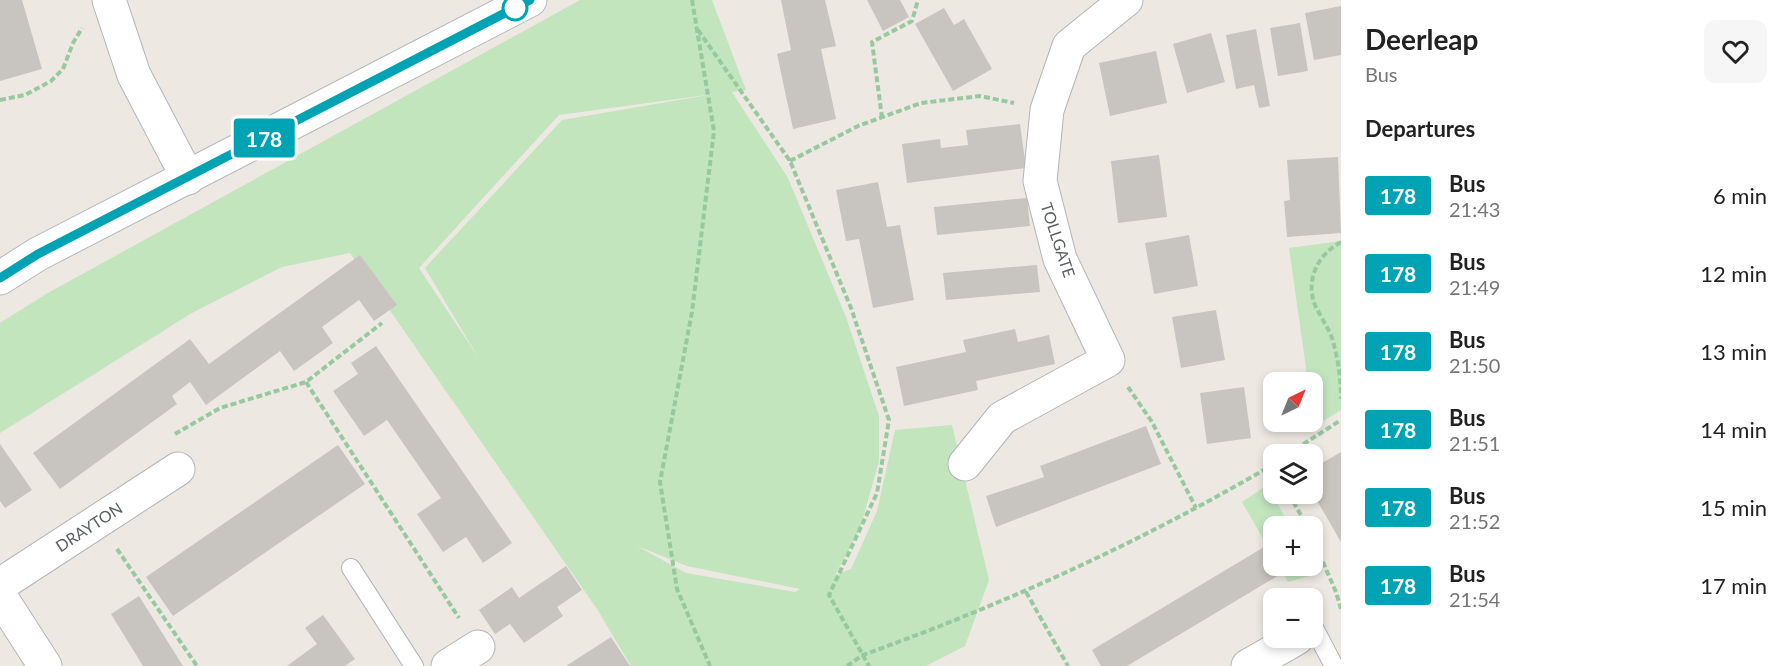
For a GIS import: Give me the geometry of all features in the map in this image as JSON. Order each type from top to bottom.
[{"type":"street","points":[[109,0],[134,75],[188,178]]},
{"type":"street","points":[[0,278],[38,254],[530,0]]},
{"type":"street","name":"TOLLGATE","points":[[1108,360],[1060,259],[1040,181],[1047,110],[1069,46],[1126,0]]},
{"type":"street","points":[[965,464],[1002,418],[1108,360]]},
{"type":"street","name":"DRAYTON","points":[[0,585],[178,469]]},
{"type":"street","points":[[0,596],[45,666]]},
{"type":"street","points":[[448,666],[478,647]]},
{"type":"street","points":[[1248,666],[1279,648]]},
{"type":"lane","points":[[351,568],[414,666]]},
{"type":"lane","points":[[1321,648],[1334,666]]},
{"type":"path","points":[[692,0],[714,131],[692,312],[660,482],[677,589],[710,666]]},
{"type":"path","points":[[882,118],[872,42],[912,21],[918,0]]},
{"type":"path","points":[[0,100],[25,95],[51,81],[63,69],[73,43],[85,24]]},
{"type":"path","points":[[698,30],[790,161],[851,308],[889,420],[877,493],[829,595],[869,666]]},
{"type":"path","points":[[790,161],[858,126],[921,103],[980,96],[1047,110]]},
{"type":"path","points":[[1341,242],[1326,252],[1315,267],[1310,288],[1315,304],[1331,335],[1338,361],[1341,399]]},
{"type":"path","points":[[178,469],[166,440],[220,408],[306,382],[382,323]]},
{"type":"path","points":[[1108,360],[1152,422],[1196,508]]},
{"type":"path","points":[[306,382],[478,647]]},
{"type":"path","points":[[1304,444],[1341,420]]},
{"type":"path","points":[[847,666],[863,655],[1026,592],[1196,508],[1263,471]]},
{"type":"path","points":[[99,521],[197,666]]},
{"type":"path","points":[[1323,559],[1339,591],[1341,609]]},
{"type":"path","points":[[1026,592],[1068,666]]},
{"type":"green space","points":[[580,0],[712,0],[746,90],[732,92],[788,178],[846,317],[879,416],[879,461],[860,529],[835,575],[851,569],[877,511],[895,430],[952,425],[989,580],[965,646],[926,666],[631,666],[597,609],[350,253],[282,267],[192,313],[0,433],[0,323],[46,294]],"holes":[[[714,94],[562,120],[425,268],[478,357],[419,268],[559,115]],[[637,546],[687,566],[800,589],[795,592],[686,573]]]},
{"type":"green space","points":[[1341,241],[1341,410],[1323,421],[1323,372],[1307,372],[1289,248]]},
{"type":"green space","points":[[1263,488],[1263,504],[1278,504],[1284,516],[1263,516],[1263,539],[1242,502]]},
{"type":"green space","points":[[1285,576],[1309,576],[1288,582]]},
{"type":"building","points":[[0,0],[22,0],[42,69],[0,81]]},
{"type":"building","points":[[781,0],[825,0],[836,46],[821,49],[836,119],[793,129],[777,54],[791,50]]},
{"type":"building","points":[[867,0],[900,0],[909,17],[883,31]]},
{"type":"building","points":[[1341,6],[1341,55],[1314,60],[1305,13]]},
{"type":"building","points":[[944,8],[954,25],[964,19],[992,69],[953,91],[915,24]]},
{"type":"building","points":[[1300,23],[1308,71],[1278,76],[1270,28]]},
{"type":"building","points":[[1256,29],[1270,106],[1259,108],[1254,85],[1236,89],[1226,35]]},
{"type":"building","points":[[1211,33],[1225,82],[1187,93],[1173,44]]},
{"type":"building","points":[[1156,51],[1167,103],[1110,116],[1099,63]]},
{"type":"building","points":[[1020,124],[1026,168],[907,183],[902,144],[940,139],[941,148],[968,145],[966,130]]},
{"type":"building","points":[[1159,155],[1167,217],[1118,223],[1111,161]]},
{"type":"building","points":[[1338,157],[1341,233],[1287,237],[1284,201],[1290,200],[1287,160]]},
{"type":"building","points":[[878,182],[887,227],[900,225],[914,300],[873,308],[859,239],[846,241],[836,190]]},
{"type":"building","points":[[1027,198],[1030,226],[937,235],[934,207]]},
{"type":"building","points":[[1189,235],[1198,286],[1154,294],[1145,243]]},
{"type":"building","points":[[360,255],[397,305],[374,321],[359,300],[322,327],[333,343],[294,371],[280,351],[206,405],[190,382],[172,396],[177,404],[60,489],[33,453],[190,339],[209,364]]},
{"type":"building","points":[[1037,265],[1040,292],[946,300],[943,273]]},
{"type":"building","points":[[1216,310],[1225,360],[1181,368],[1172,317]]},
{"type":"building","points":[[1015,329],[1018,342],[1049,335],[1055,364],[976,381],[978,390],[904,406],[896,367],[966,352],[963,340]]},
{"type":"building","points":[[376,346],[512,543],[483,563],[466,537],[443,552],[417,514],[441,498],[387,420],[364,436],[333,391],[358,374],[351,363]]},
{"type":"building","points":[[1244,387],[1251,438],[1207,444],[1200,393]]},
{"type":"building","points":[[1146,426],[1161,464],[996,527],[986,496],[1044,477],[1040,466]]},
{"type":"building","points":[[0,444],[32,490],[5,508],[0,501]]},
{"type":"building","points":[[338,445],[365,484],[173,616],[146,577]]},
{"type":"building","points":[[1341,452],[1341,542],[1319,504],[1323,504],[1323,463]]},
{"type":"building","points":[[1263,548],[1263,576],[1277,576],[1127,666],[1101,666],[1092,650]]},
{"type":"building","points":[[566,566],[582,590],[557,607],[563,616],[524,643],[510,624],[495,634],[479,610],[512,587],[519,598]]},
{"type":"building","points":[[139,596],[183,666],[143,666],[111,614]]},
{"type":"building","points":[[323,615],[355,659],[345,666],[287,666],[317,644],[305,628]]},
{"type":"building","points":[[611,637],[630,666],[566,666]]},
{"type":"bus line","name":"178","points":[[0,278],[38,254],[530,0]]}]
